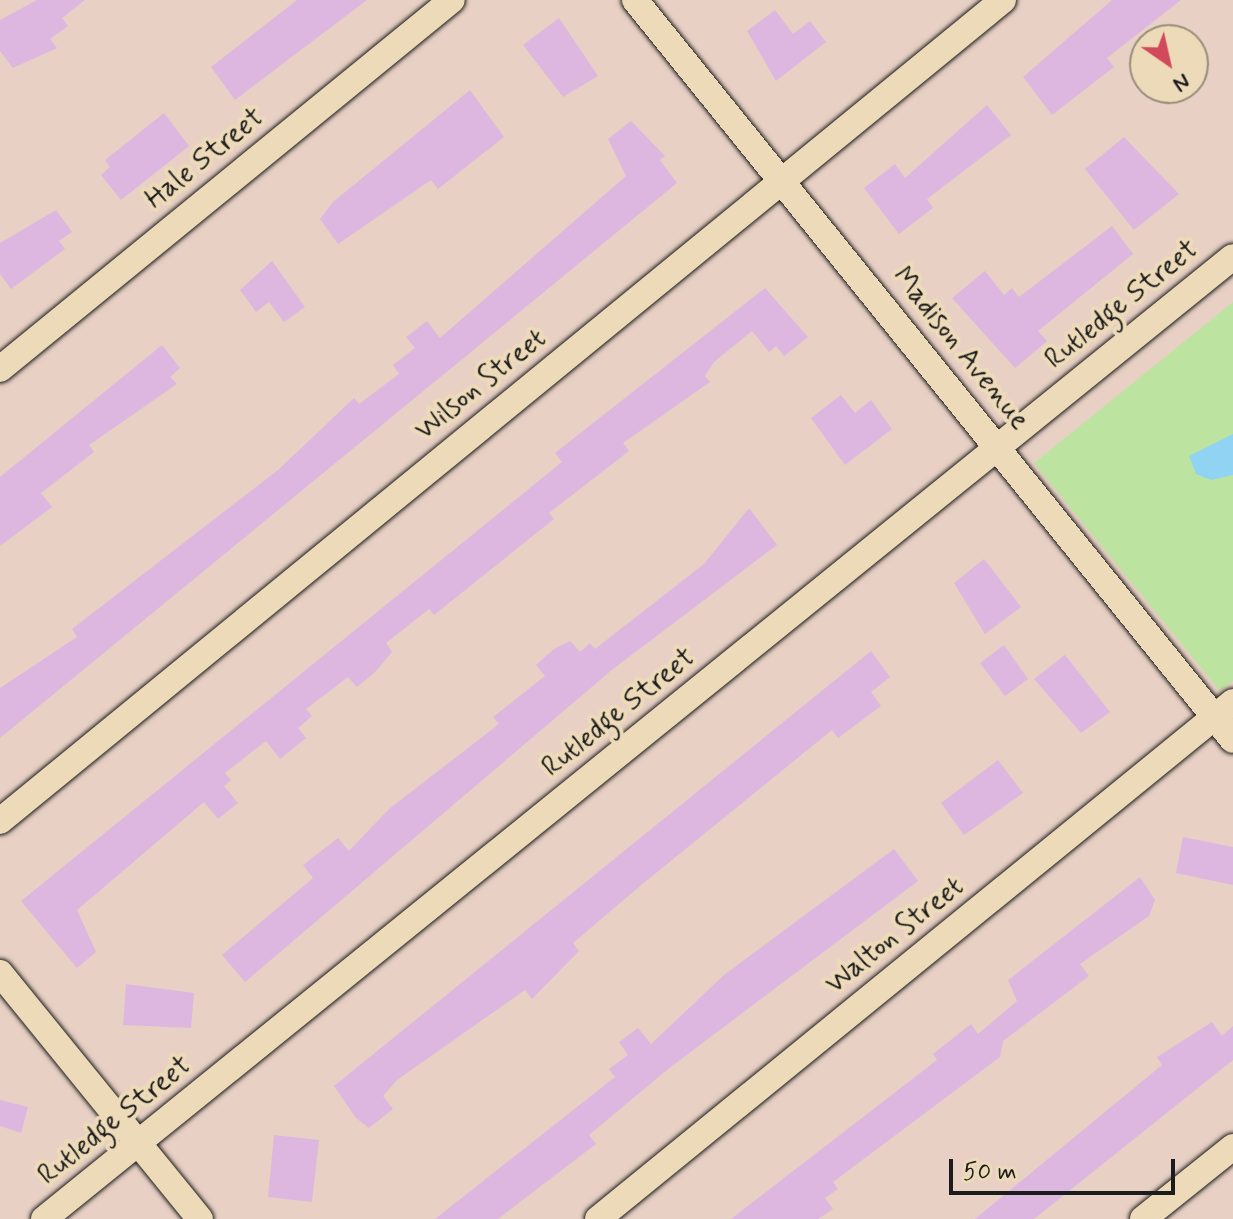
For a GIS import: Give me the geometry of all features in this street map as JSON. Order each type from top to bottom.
[{"type":"street","name":"Hale Street","points":[[0,369],[452,0]]},
{"type":"street","name":"Madison Avenue","points":[[635,0],[998,447],[1224,710],[1233,740]]},
{"type":"street","name":"Wilson Street","points":[[0,821],[1003,0]]},
{"type":"street","name":"Rutledge Street","points":[[44,1219],[1233,257]]},
{"type":"street","name":"Walton Street","points":[[598,1219],[1224,710]]},
{"type":"street","points":[[0,973],[200,1219]]},
{"type":"street","points":[[1143,1219],[1233,1147]]},
{"type":"green space","points":[[1233,302],[1233,681],[1220,691],[1034,463]]},
{"type":"water","points":[[1233,434],[1233,475],[1211,480],[1196,474],[1189,456]]},
{"type":"building","points":[[37,0],[85,0],[62,18],[68,26],[50,39],[57,48],[13,68],[0,51],[0,20]]},
{"type":"building","points":[[297,0],[367,0],[235,100],[211,67]]},
{"type":"building","points":[[1112,0],[1181,0],[1150,24],[1129,24],[1129,41],[1107,58],[1114,67],[1052,115],[1023,77]]},
{"type":"building","points":[[775,10],[793,34],[810,21],[826,42],[776,81],[747,31]]},
{"type":"building","points":[[559,18],[598,76],[563,97],[523,45]]},
{"type":"building","points":[[470,90],[504,137],[438,189],[431,180],[338,244],[320,219],[333,202]]},
{"type":"building","points":[[987,105],[1011,135],[927,199],[933,208],[899,234],[864,188],[895,164],[905,178]]},
{"type":"building","points":[[164,113],[189,146],[121,200],[101,175],[110,167],[105,160]]},
{"type":"building","points":[[631,121],[665,156],[660,160],[677,183],[0,738],[0,688],[77,637],[72,629],[278,470],[354,398],[359,404],[399,374],[393,365],[415,348],[406,337],[427,321],[440,338],[626,176],[608,139]]},
{"type":"building","points":[[1124,137],[1179,194],[1134,230],[1085,169]]},
{"type":"building","points":[[56,210],[72,232],[59,241],[65,249],[11,289],[0,274],[0,243]]},
{"type":"building","points":[[1112,226],[1133,254],[1038,331],[1047,341],[1015,368],[952,298],[985,271],[1004,295],[1012,288],[1019,297]]},
{"type":"building","points":[[272,261],[305,307],[284,322],[269,302],[256,312],[240,290]]},
{"type":"building","points":[[765,288],[808,337],[784,356],[776,346],[769,352],[752,331],[714,362],[705,376],[710,382],[623,443],[629,451],[549,513],[554,519],[434,615],[429,609],[386,643],[392,652],[375,672],[357,687],[348,677],[306,709],[312,716],[298,728],[306,738],[280,759],[266,741],[225,773],[231,780],[224,786],[238,803],[218,819],[204,802],[77,910],[96,952],[77,968],[21,901],[562,462],[555,453]]},
{"type":"building","points":[[162,345],[180,368],[170,377],[177,384],[89,445],[94,452],[41,493],[52,507],[0,546],[0,477]]},
{"type":"building","points":[[841,395],[855,413],[871,400],[892,429],[845,465],[811,418]]},
{"type":"building","points":[[749,508],[777,545],[613,669],[245,982],[222,955],[313,878],[303,865],[338,838],[349,851],[389,809],[499,724],[493,717],[545,676],[536,665],[554,649],[570,641],[580,652],[590,643],[595,649],[704,564]]},
{"type":"building","points":[[984,559],[1021,607],[985,634],[954,583]]},
{"type":"building","points":[[1004,645],[1028,679],[1005,696],[980,663]]},
{"type":"building","points":[[871,651],[890,677],[871,692],[881,706],[838,738],[832,730],[640,886],[573,943],[579,951],[532,999],[525,990],[397,1080],[383,1096],[393,1109],[369,1128],[356,1118],[334,1086]]},
{"type":"building","points":[[1065,655],[1110,712],[1081,733],[1034,679]]},
{"type":"building","points":[[998,760],[1023,793],[964,835],[941,803]]},
{"type":"building","points":[[1183,837],[1233,847],[1233,885],[1176,873]]},
{"type":"building","points":[[894,849],[918,881],[668,1069],[589,1135],[596,1144],[498,1219],[435,1219],[615,1077],[609,1069],[628,1055],[619,1042],[638,1028],[651,1044],[724,975]]},
{"type":"building","points":[[1140,877],[1155,900],[1149,916],[1080,964],[1089,976],[1003,1041],[1000,1057],[833,1182],[838,1189],[825,1198],[833,1209],[818,1219],[731,1219],[937,1060],[933,1054],[971,1024],[978,1034],[1017,1001],[1008,980]]},
{"type":"building","points":[[126,984],[194,993],[191,1028],[123,1025]]},
{"type":"building","points":[[1212,1022],[1222,1036],[1233,1026],[1233,1060],[1034,1219],[975,1219],[1162,1065],[1157,1057]]},
{"type":"building","points":[[0,1100],[28,1107],[21,1133],[0,1126]]},
{"type":"building","points":[[274,1135],[319,1140],[312,1202],[268,1197]]}]
